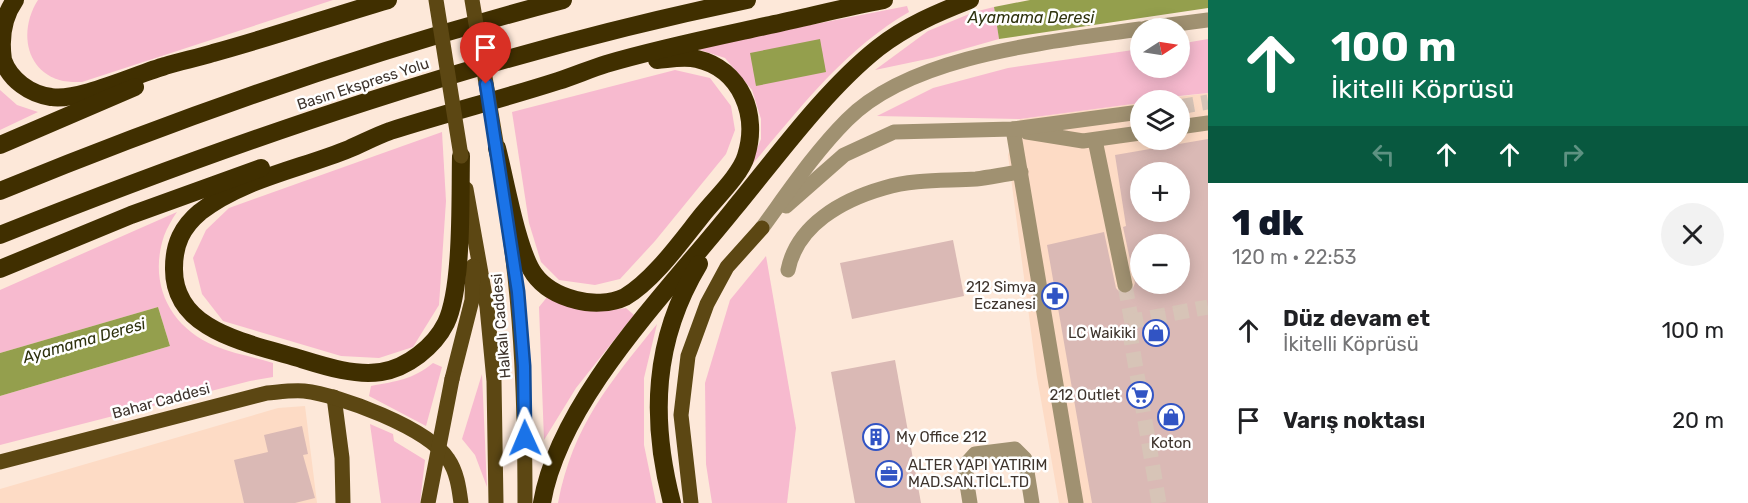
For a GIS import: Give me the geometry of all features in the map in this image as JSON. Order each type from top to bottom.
[{"type":"highway","points":[[15,0],[3,24],[0,42],[9,74],[20,84],[52,98],[70,97],[166,65],[214,53],[388,0]]},
{"type":"highway","name":"Basın Ekspress Yolu","points":[[0,191],[141,136],[292,82],[421,40],[562,0]]},
{"type":"highway","name":"Basın Ekspress Yolu","points":[[0,235],[200,158],[429,81],[547,48],[747,0]]},
{"type":"highway","points":[[0,269],[131,215],[265,166],[346,140],[386,132],[558,81],[603,65],[673,46],[884,0]]},
{"type":"highway","points":[[542,503],[558,451],[580,407],[609,363],[803,125],[859,65],[907,28],[970,0]]},
{"type":"highway","points":[[0,145],[71,113],[170,74],[214,53]]},
{"type":"highway","points":[[496,148],[519,235],[534,273],[548,287],[563,297],[596,303],[624,297],[652,274],[726,186],[746,157],[751,121],[745,97],[733,80],[717,66],[696,59],[677,58],[558,81]]},
{"type":"highway","points":[[386,132],[347,150],[249,185],[203,210],[187,224],[174,253],[174,279],[180,299],[192,316],[229,336],[312,362],[362,372],[397,368],[431,344],[446,323],[454,295],[461,156]]},
{"type":"highway","points":[[672,503],[661,450],[657,414],[659,373],[677,307],[693,273],[726,219]]},
{"type":"main road","name":"Halkalı Caddesi","points":[[436,0],[487,307],[494,381],[496,503]]},
{"type":"main road","name":"Halkalı Caddesi","points":[[472,0],[518,292],[524,366],[525,503]]},
{"type":"main road","points":[[691,503],[681,415],[688,356],[707,304],[727,267],[762,228]]},
{"type":"main road","points":[[428,503],[452,379],[472,300],[474,236]]},
{"type":"main road","name":"Bahar Caddesi","points":[[0,462],[267,393],[302,391],[334,397],[382,415],[424,437],[448,458],[456,475],[461,503]]},
{"type":"main road","points":[[334,397],[342,458],[352,503]]},
{"type":"main road","points":[[342,458],[343,503]]},
{"type":"street","points":[[1190,22],[1208,20]]},
{"type":"street","points":[[762,228],[814,158],[848,119],[890,88],[942,68],[1019,47],[1130,30]]},
{"type":"street","points":[[762,228],[844,155],[894,132],[1012,129],[1130,113]]},
{"type":"street","points":[[1190,125],[1208,123]]},
{"type":"street","points":[[1012,129],[1072,140],[1095,140],[1130,135]]},
{"type":"street","points":[[1012,129],[1076,503]]},
{"type":"street","points":[[1095,140],[1125,285]]},
{"type":"street","points":[[788,270],[791,254],[801,236],[817,221],[833,210],[884,188],[933,180],[976,178],[1021,172]]},
{"type":"street","points":[[970,503],[966,464],[975,454],[1015,449],[1025,459],[1032,503]]},
{"type":"shaded area","points":[[38,0],[333,0],[82,82],[63,81],[50,76],[40,69],[33,59],[27,36],[28,24]]},
{"type":"shaded area","points":[[907,6],[909,12],[885,28],[842,63],[804,103],[749,168],[761,139],[761,119],[752,90],[725,58],[694,48]]},
{"type":"shaded area","points":[[994,7],[999,39],[932,58],[875,70],[928,31],[974,12]]},
{"type":"shaded area","points":[[1208,39],[1208,93],[1190,95],[1190,90],[1130,90],[1130,104],[1020,119],[877,116],[933,88],[1008,68],[1130,50],[1130,78],[1190,78],[1190,42]]},
{"type":"shaded area","points":[[675,70],[710,78],[731,106],[735,130],[726,154],[655,241],[620,279],[595,285],[559,280],[541,262],[529,223],[512,112]]},
{"type":"shaded area","points":[[0,90],[17,105],[38,112],[0,130]]},
{"type":"shaded area","name":"212 Outlet","points":[[1208,93],[1208,503],[1059,503],[1037,377],[1008,155],[1020,119],[1130,104],[1130,150],[1190,150],[1190,95]]},
{"type":"shaded area","points":[[442,132],[446,201],[439,305],[413,347],[379,358],[341,356],[223,321],[202,294],[193,258],[206,230],[229,208]]},
{"type":"shaded area","points":[[177,212],[165,233],[159,271],[161,287],[175,316],[199,338],[215,346],[273,363],[273,377],[0,445],[0,396],[170,346],[158,307],[0,353],[0,290]]},
{"type":"shaded area","points":[[766,256],[796,428],[787,503],[712,503],[706,464],[705,383],[730,300]]},
{"type":"shaded area","points":[[548,296],[586,311],[626,308],[634,315],[576,388],[544,440],[539,307]]},
{"type":"shaded area","points":[[657,324],[644,378],[644,445],[656,503],[558,503],[573,451],[583,428],[623,366]]},
{"type":"shaded area","points":[[433,363],[442,367],[426,426],[369,396],[371,386],[411,376]]},
{"type":"shaded area","points":[[482,374],[487,487],[475,455],[462,439]]},
{"type":"shaded area","points":[[305,406],[317,503],[0,503],[0,489],[278,408]]},
{"type":"shaded area","points":[[370,424],[393,434],[394,441],[425,460],[420,503],[381,503]]},
{"type":"water","name":"Ayamama Deresi","points":[[1030,0],[1208,0],[1208,8],[999,39],[994,7]]},
{"type":"water","points":[[820,39],[826,72],[756,86],[750,53]]},
{"type":"water","points":[[158,307],[170,346],[0,396],[0,353]]},
{"type":"building","name":"212 Outlet","points":[[1208,139],[1208,503],[1092,503],[1047,245],[1104,232],[1116,288],[1121,294],[1190,294],[1190,234],[1130,234],[1130,260],[1123,227],[1126,226],[1115,155],[1144,150],[1190,150],[1190,142]]},
{"type":"building","points":[[953,240],[964,296],[852,319],[840,263]]},
{"type":"building","name":"My Office 212","points":[[895,360],[921,503],[855,503],[831,372]]},
{"type":"building","points":[[302,426],[308,454],[303,455],[315,498],[295,503],[244,503],[234,460],[268,452],[264,435]]},
{"type":"tunnel","points":[[1190,105],[1208,102]]},
{"type":"tunnel","points":[[1125,285],[1133,329]]},
{"type":"tunnel","points":[[1159,503],[1128,322],[1208,307]]},
{"type":"place","name":"212 Simya Eczanesi","points":[[1055,296]]},
{"type":"place","name":"LC Waikiki","points":[[1156,333]]},
{"type":"place","name":"212 Outlet","points":[[1140,395]]},
{"type":"place","name":"Koton","points":[[1171,417]]},
{"type":"place","name":"My Office 212","points":[[876,437]]},
{"type":"place","name":"ALTER YAPI YATIRIM MAD.SAN.TİCL.TD","points":[[889,474]]},
{"type":"route","points":[[486,84],[518,292],[524,366],[525,438]]}]
